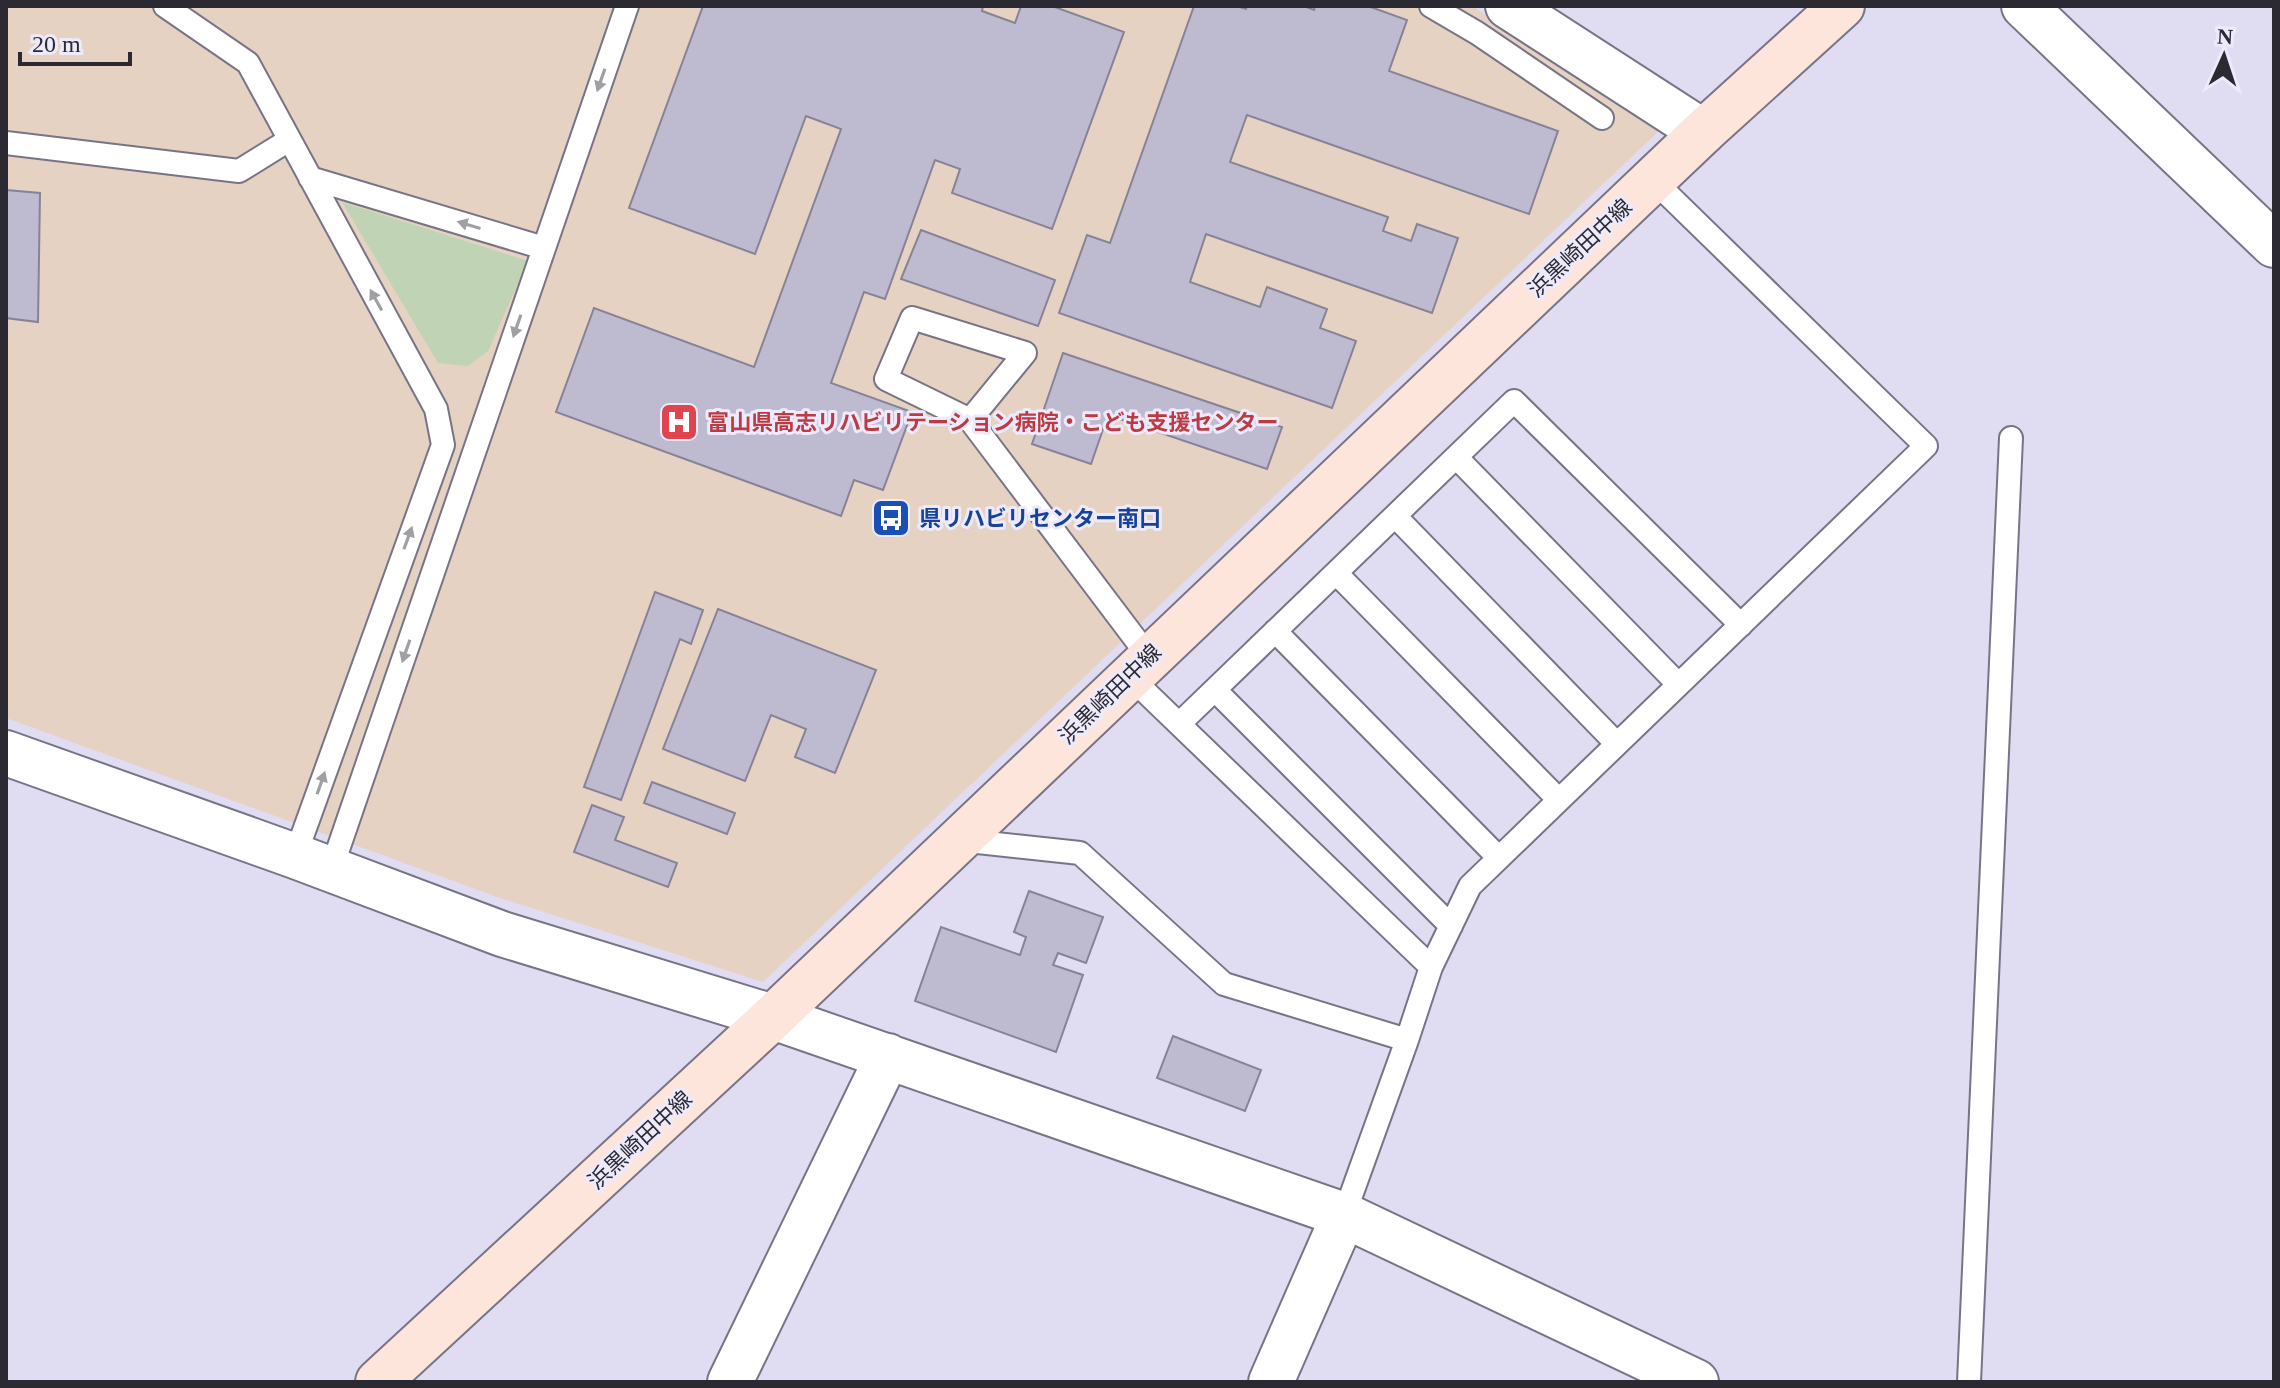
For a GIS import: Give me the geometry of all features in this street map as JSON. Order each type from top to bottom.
[{"type":"main road","name":"浜黒崎田中線","points":[[378,1382],[773,1017],[1703,132],[1842,6]]},
{"type":"street","points":[[1508,6],[1703,132]]},
{"type":"street","points":[[2024,6],[2274,245]]},
{"type":"street","points":[[6,753],[502,934],[773,1017],[1344,1215],[1696,1382]]},
{"type":"street","points":[[730,1382],[888,1056]]},
{"type":"street","points":[[1271,1382],[1344,1215]]},
{"type":"lane","points":[[165,6],[248,63],[436,409],[443,445],[387,594],[313,863]]},
{"type":"lane","points":[[313,863],[544,248],[627,6]]},
{"type":"lane","points":[[1431,6],[1477,33],[1602,118]]},
{"type":"lane","points":[[6,143],[239,171],[289,140]]},
{"type":"lane","points":[[310,178],[544,248]]},
{"type":"lane","points":[[1344,1215],[1431,967],[1470,886],[1926,446],[1653,180]]},
{"type":"lane","points":[[970,420],[1025,353],[912,318],[886,379],[970,420],[1179,724],[1431,967]]},
{"type":"lane","points":[[1179,724],[1514,401],[1741,625]]},
{"type":"lane","points":[[1969,1382],[2011,438]]},
{"type":"lane","points":[[1456,457],[1678,684]]},
{"type":"lane","points":[[1395,516],[1617,744]]},
{"type":"lane","points":[[1336,573],[1559,800]]},
{"type":"lane","points":[[1275,631],[1498,857]]},
{"type":"lane","points":[[1215,690],[1451,926]]},
{"type":"lane","points":[[958,840],[1080,853],[1224,984],[1407,1040]]},
{"type":"shaded area","name":"富山県高志リハビリテーション病院・こども支援センター","points":[[6,6],[1472,6],[1663,127],[763,982],[500,898],[6,718]]},
{"type":"green space","points":[[342,202],[528,261],[488,351],[468,366],[438,363]]},
{"type":"building","points":[[703,6],[983,6],[982,11],[1015,23],[1021,6],[1052,6],[1124,32],[1052,229],[952,193],[960,169],[935,160],[885,299],[864,292],[831,383],[912,412],[883,490],[854,480],[841,516],[556,412],[594,308],[754,367],[841,129],[806,116],[755,254],[629,208]]},
{"type":"building","points":[[1194,6],[1237,6],[1246,9],[1247,6],[1304,6],[1314,10],[1315,6],[1368,6],[1407,20],[1389,71],[1558,131],[1529,214],[1247,115],[1230,162],[1388,217],[1383,231],[1411,241],[1417,224],[1458,238],[1432,313],[1206,234],[1190,282],[1260,307],[1267,287],[1327,309],[1320,328],[1356,341],[1332,408],[1059,313],[1087,235],[1110,243]]},
{"type":"building","points":[[6,190],[40,193],[38,322],[6,318]]},
{"type":"building","points":[[921,230],[1055,280],[1038,326],[901,279]]},
{"type":"building","points":[[1063,353],[1282,427],[1267,469],[1108,415],[1091,464],[1032,444]]},
{"type":"building","points":[[655,592],[703,610],[691,644],[680,639],[621,800],[584,787]]},
{"type":"building","points":[[718,609],[876,670],[835,773],[795,757],[806,729],[771,715],[745,781],[663,749]]},
{"type":"building","points":[[652,782],[735,813],[727,834],[644,803]]},
{"type":"building","points":[[592,805],[624,817],[615,840],[677,863],[668,887],[574,852]]},
{"type":"building","points":[[1029,891],[1103,917],[1086,963],[1058,953],[1053,965],[1083,975],[1056,1052],[915,1001],[941,927],[1020,955],[1026,937],[1014,932]]},
{"type":"building","points":[[1173,1036],[1261,1070],[1245,1111],[1157,1078]]},
{"type":"place","name":"富山県高志リハビリテーション病院・こども支援センター","points":[[679,422]]},
{"type":"place","name":"県リハビリセンター南口","points":[[891,518]]}]
